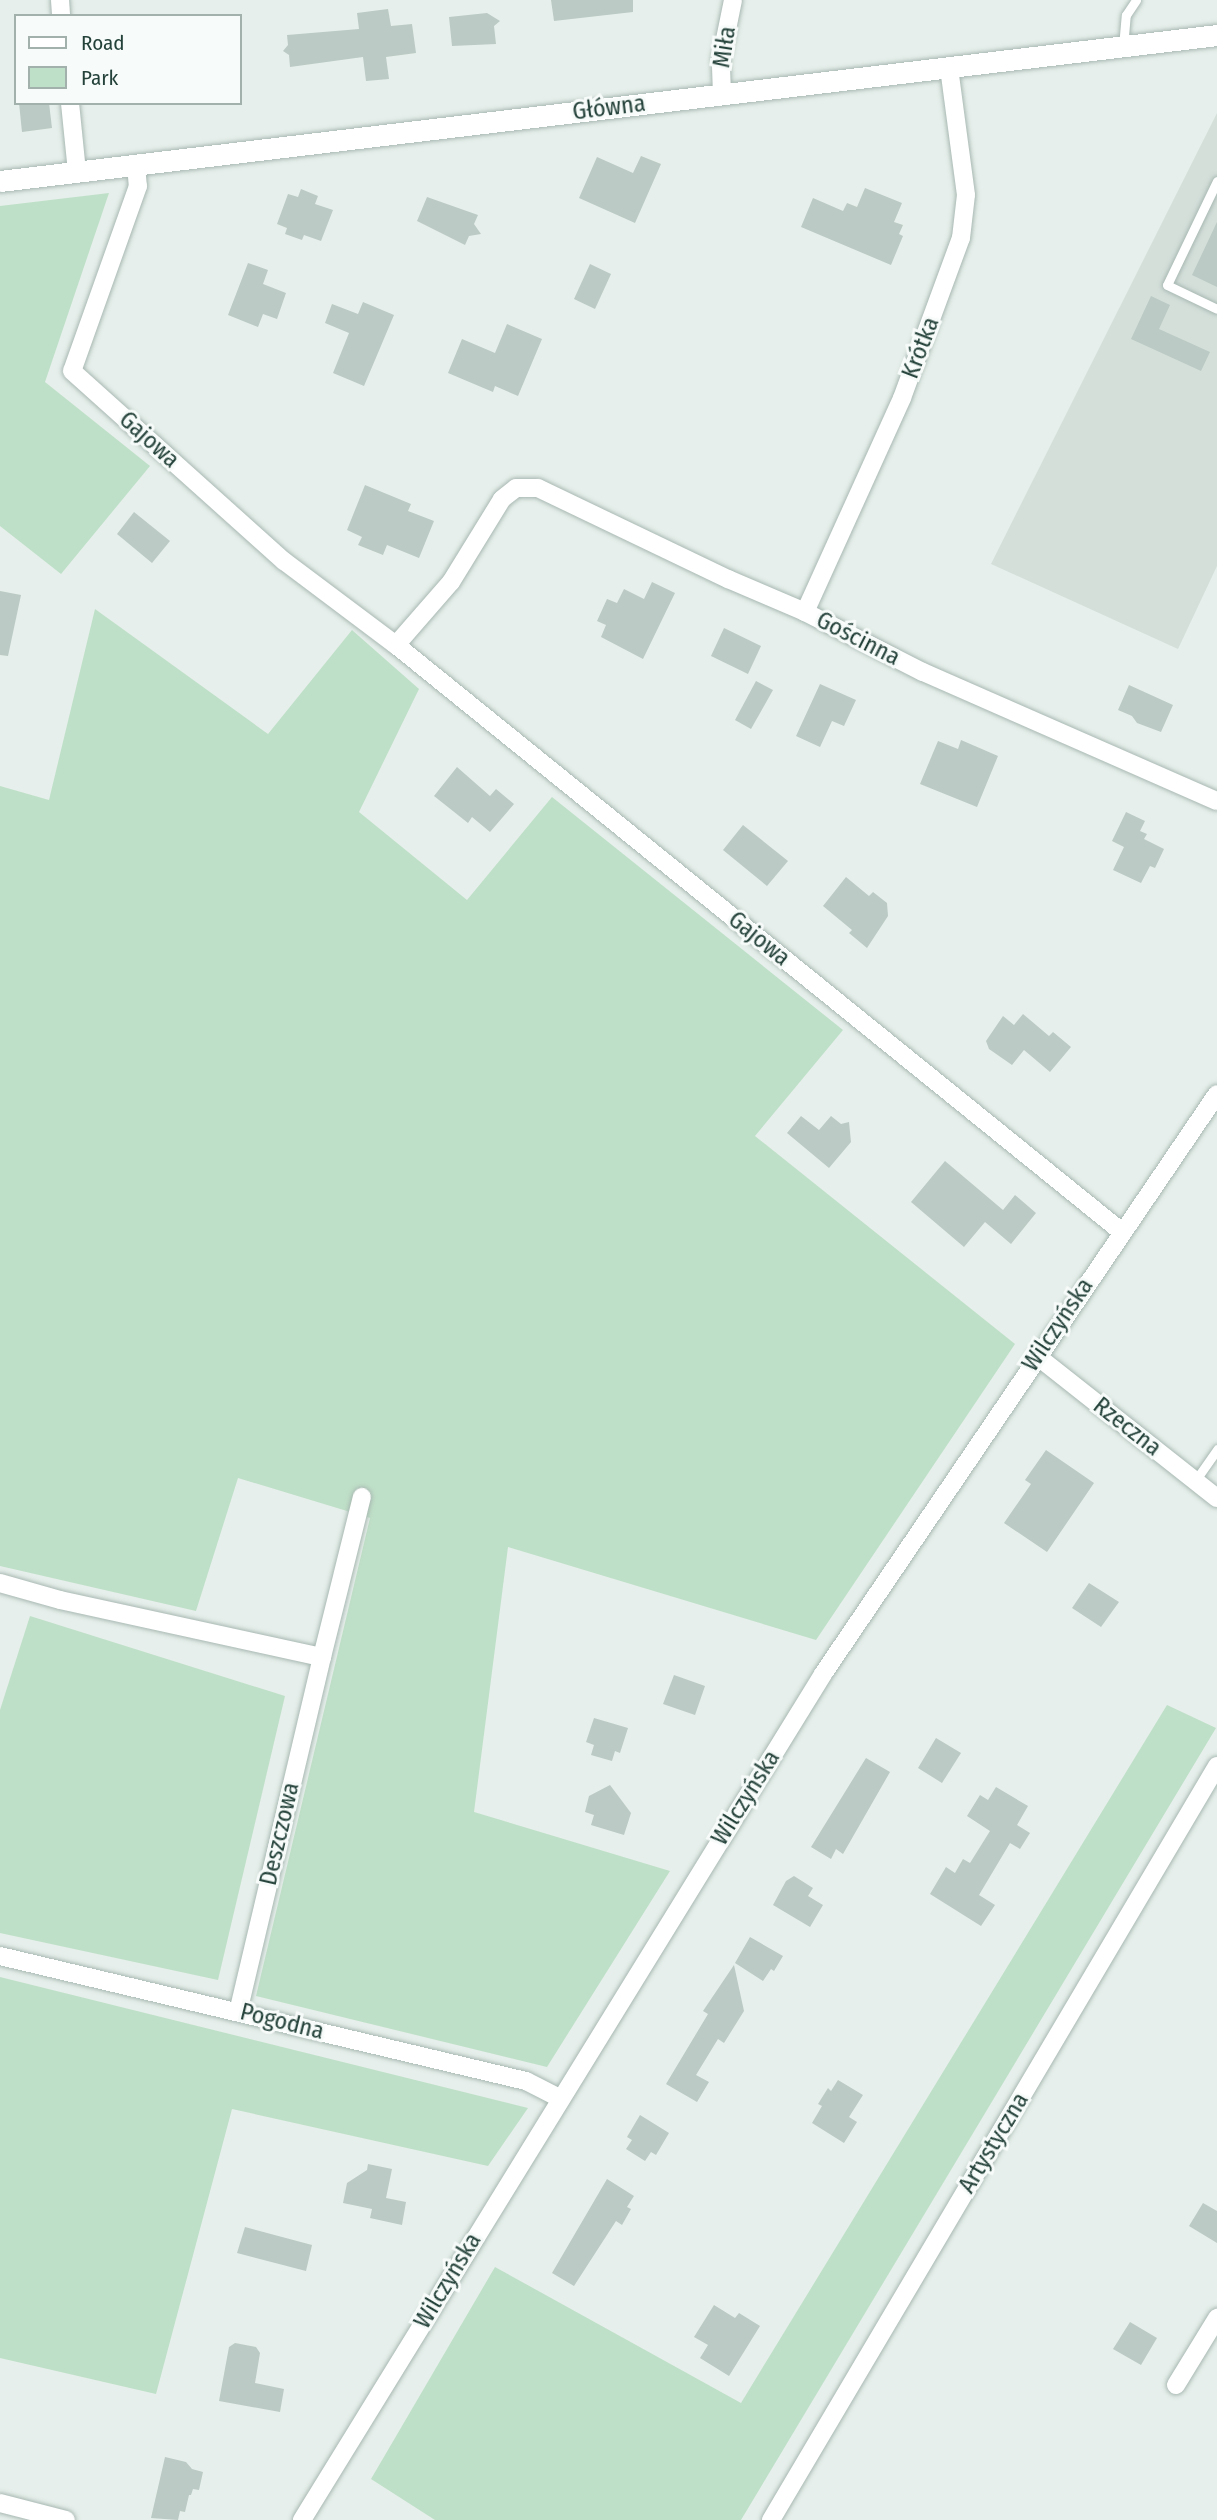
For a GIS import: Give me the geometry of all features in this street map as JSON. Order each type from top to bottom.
[{"type":"street","name":"Miła","points":[[722,95],[721,59],[733,0]]},
{"type":"street","name":"Główna","points":[[0,181],[1217,35]]},
{"type":"street","name":"Krótka","points":[[806,612],[902,398],[961,238],[966,195],[949,68]]},
{"type":"street","points":[[70,105],[77,172]]},
{"type":"street","name":"Gajowa","points":[[136,165],[138,186],[72,371],[284,561],[396,645],[1122,1232]]},
{"type":"street","name":"Gościnna","points":[[396,645],[452,582],[502,499],[516,488],[538,488],[728,579],[806,612],[923,672],[1217,801]]},
{"type":"street","name":"Wilczyńska","points":[[302,2520],[822,1674],[1217,1094]]},
{"type":"street","name":"Rzeczna","points":[[1037,1356],[1217,1498]]},
{"type":"street","name":"Deszczowa","points":[[238,2012],[362,1497]]},
{"type":"street","points":[[0,1583],[60,1601],[322,1657]]},
{"type":"street","name":"Artystyczna","points":[[771,2520],[1217,1766]]},
{"type":"street","name":"Pogodna","points":[[0,1956],[526,2081],[560,2098]]},
{"type":"street","points":[[1176,2385],[1217,2318]]},
{"type":"street","points":[[0,2503],[66,2520]]},
{"type":"lane","points":[[1123,47],[1126,15],[1136,0]]},
{"type":"lane","points":[[1217,181],[1215,192],[1167,285],[1217,309]]},
{"type":"lane","points":[[1195,1481],[1217,1449]]},
{"type":"shaded area","points":[[1217,113],[1217,566],[1178,649],[991,564]]},
{"type":"green space","points":[[109,193],[45,382],[150,466],[61,574],[0,526],[0,206]]},
{"type":"green space","points":[[95,609],[268,734],[352,630],[419,689],[359,812],[467,900],[552,797],[843,1030],[755,1136],[1015,1344],[816,1640],[508,1547],[474,1812],[670,1871],[547,2067],[256,1996],[370,1518],[238,1478],[196,1611],[0,1566],[0,786],[49,800]]},
{"type":"green space","points":[[30,1616],[285,1696],[218,1980],[0,1933],[0,1710]]},
{"type":"green space","points":[[1167,1705],[1216,1728],[741,2520],[435,2520],[371,2479],[495,2267],[741,2403]]},
{"type":"green space","points":[[0,1977],[528,2108],[488,2166],[232,2109],[156,2394],[0,2358]]},
{"type":"building","points":[[551,0],[633,0],[633,12],[554,21]]},
{"type":"building","points":[[388,9],[391,26],[412,24],[416,53],[386,57],[389,79],[366,81],[363,57],[290,67],[289,55],[283,51],[288,45],[287,35],[359,29],[357,13]]},
{"type":"building","points":[[487,13],[500,21],[494,26],[496,44],[452,46],[449,17]]},
{"type":"building","points":[[19,105],[49,105],[52,128],[22,132]]},
{"type":"building","points":[[641,156],[661,164],[635,223],[579,198],[597,157],[633,173]]},
{"type":"building","points":[[865,188],[902,203],[894,222],[903,225],[899,234],[903,236],[891,265],[801,227],[813,198],[843,211],[847,203],[857,207]]},
{"type":"building","points":[[301,189],[318,196],[315,204],[333,210],[321,241],[304,235],[302,240],[285,234],[287,228],[277,224],[288,194],[298,197]]},
{"type":"building","points":[[427,197],[478,215],[474,224],[481,234],[469,236],[465,245],[417,221]]},
{"type":"building","points":[[1217,222],[1217,287],[1192,275]]},
{"type":"building","points":[[248,263],[268,270],[263,284],[286,293],[277,319],[263,314],[258,327],[228,315]]},
{"type":"building","points":[[590,264],[611,274],[595,309],[574,299]]},
{"type":"building","points":[[1151,296],[1170,305],[1159,329],[1210,352],[1201,371],[1131,339]]},
{"type":"building","points":[[363,302],[394,315],[364,386],[333,373],[349,333],[325,323],[332,304],[358,314]]},
{"type":"building","points":[[507,324],[542,339],[518,396],[495,386],[493,392],[448,373],[462,339],[495,353]]},
{"type":"building","points":[[365,485],[411,504],[408,511],[434,521],[419,558],[387,545],[383,555],[358,545],[362,537],[347,530]]},
{"type":"building","points":[[134,512],[170,541],[152,563],[117,534]]},
{"type":"building","points":[[652,582],[675,593],[643,659],[601,637],[606,625],[597,621],[607,599],[617,603],[624,589],[644,599]]},
{"type":"building","points":[[0,591],[21,595],[8,656],[0,655]]},
{"type":"building","points":[[724,628],[761,646],[748,674],[711,656]]},
{"type":"building","points":[[756,681],[773,690],[751,729],[735,720]]},
{"type":"building","points":[[820,684],[856,700],[844,726],[832,721],[820,747],[796,736]]},
{"type":"building","points":[[1129,685],[1173,705],[1161,732],[1137,723],[1132,716],[1118,710]]},
{"type":"building","points":[[961,740],[998,756],[977,807],[920,784],[938,741],[958,749]]},
{"type":"building","points":[[457,767],[490,796],[496,789],[514,804],[490,832],[472,817],[468,823],[434,796]]},
{"type":"building","points":[[1126,812],[1145,821],[1140,831],[1147,834],[1144,839],[1164,849],[1155,868],[1150,866],[1141,883],[1113,870],[1124,847],[1112,841]]},
{"type":"building","points":[[743,825],[788,861],[767,886],[723,850]]},
{"type":"building","points":[[846,877],[869,896],[873,892],[887,903],[888,916],[867,948],[849,933],[852,930],[823,906]]},
{"type":"building","points":[[1023,1014],[1049,1036],[1053,1032],[1071,1047],[1050,1072],[1024,1050],[1012,1065],[989,1049],[986,1041],[1003,1016],[1014,1025]]},
{"type":"building","points":[[801,1116],[819,1130],[831,1116],[841,1124],[849,1122],[851,1142],[829,1168],[787,1133]]},
{"type":"building","points":[[945,1161],[1003,1210],[1015,1195],[1036,1213],[1011,1244],[985,1222],[964,1247],[911,1202]]},
{"type":"building","points":[[1046,1450],[1094,1483],[1047,1552],[1004,1523],[1031,1484],[1025,1480]]},
{"type":"building","points":[[1089,1583],[1119,1602],[1101,1627],[1072,1608]]},
{"type":"building","points":[[674,1675],[705,1686],[695,1715],[663,1704]]},
{"type":"building","points":[[594,1718],[628,1728],[620,1753],[615,1751],[612,1761],[591,1755],[594,1745],[586,1742]]},
{"type":"building","points":[[936,1738],[961,1753],[942,1783],[918,1768]]},
{"type":"building","points":[[866,1758],[890,1772],[843,1854],[836,1849],[831,1859],[811,1847]]},
{"type":"building","points":[[610,1785],[631,1813],[624,1835],[591,1825],[594,1815],[585,1812],[589,1796]]},
{"type":"building","points":[[996,1787],[1028,1806],[1017,1825],[1030,1833],[1020,1849],[1010,1843],[979,1895],[995,1905],[981,1926],[930,1894],[946,1867],[955,1873],[963,1859],[970,1863],[990,1831],[967,1816],[980,1795],[988,1800]]},
{"type":"building","points":[[794,1876],[813,1888],[808,1896],[823,1905],[810,1927],[773,1905],[786,1881]]},
{"type":"building","points":[[750,1937],[783,1956],[774,1971],[771,1969],[763,1981],[735,1963]]},
{"type":"building","points":[[734,1965],[744,2011],[724,2043],[718,2039],[696,2075],[709,2082],[697,2102],[666,2084],[708,2014],[703,2011]]},
{"type":"building","points":[[838,2080],[863,2095],[849,2117],[857,2122],[844,2143],[812,2123],[822,2106],[818,2104],[828,2088],[831,2091]]},
{"type":"building","points":[[640,2115],[669,2133],[656,2155],[651,2152],[645,2161],[626,2149],[632,2140],[627,2137]]},
{"type":"building","points":[[368,2164],[392,2169],[386,2198],[406,2202],[402,2225],[370,2218],[372,2209],[343,2203],[347,2183],[367,2170]]},
{"type":"building","points":[[607,2179],[634,2196],[627,2207],[631,2209],[622,2225],[616,2221],[574,2286],[552,2273]]},
{"type":"building","points":[[1203,2203],[1217,2211],[1217,2243],[1189,2226]]},
{"type":"building","points":[[245,2227],[312,2245],[306,2271],[237,2253]]},
{"type":"building","points":[[714,2305],[735,2318],[739,2313],[760,2326],[729,2376],[700,2358],[708,2345],[694,2337]]},
{"type":"building","points":[[1130,2322],[1157,2338],[1141,2365],[1113,2349]]},
{"type":"building","points":[[235,2343],[256,2347],[260,2353],[255,2383],[284,2389],[280,2412],[219,2401],[229,2347]]},
{"type":"building","points":[[165,2457],[186,2462],[192,2469],[203,2472],[199,2490],[193,2489],[185,2512],[180,2511],[178,2520],[151,2518]]}]
